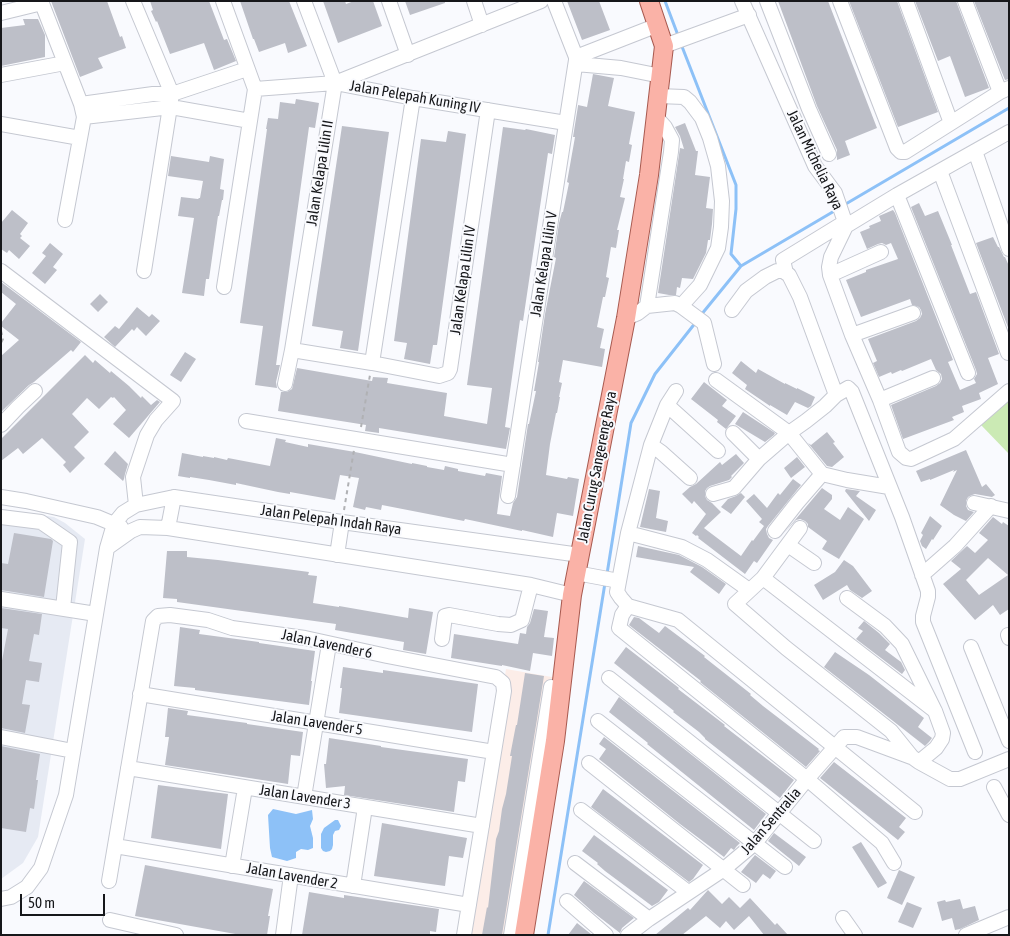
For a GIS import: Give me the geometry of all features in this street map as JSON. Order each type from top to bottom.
[{"type":"main road","name":"Jalan Curug Sangereng Raya","points":[[524,935],[533,837],[555,741],[572,595],[580,574],[580,555],[626,318],[649,175],[661,76],[668,44],[649,1]]},
{"type":"street","points":[[133,1],[172,100],[144,272]]},
{"type":"street","points":[[223,1],[255,89],[224,287]]},
{"type":"street","name":"Jalan Kelapa Lilin II","points":[[285,384],[335,83],[304,1]]},
{"type":"street","points":[[389,1],[408,55]]},
{"type":"street","points":[[474,1],[482,25]]},
{"type":"street","name":"Jalan Pelepah Kuning IV","points":[[335,83],[542,1]]},
{"type":"street","points":[[554,1],[576,60]]},
{"type":"street","name":"Jalan Michelia Raya","points":[[742,1],[815,166],[835,193],[845,222],[831,257],[830,275],[899,452],[906,458],[911,459],[954,439],[1009,391]]},
{"type":"street","points":[[767,1],[809,109],[829,154]]},
{"type":"street","points":[[840,1],[897,148],[901,152],[906,152],[1004,90],[965,1]]},
{"type":"street","points":[[906,1],[951,123]]},
{"type":"street","points":[[1,13],[41,2],[82,111],[80,138],[65,220]]},
{"type":"street","points":[[668,44],[749,15]]},
{"type":"street","points":[[576,60],[658,25]]},
{"type":"street","points":[[576,60],[661,76]]},
{"type":"street","name":"Jalan Kelapa Lilin V","points":[[508,496],[576,60]]},
{"type":"street","points":[[1,75],[65,63]]},
{"type":"street","points":[[82,111],[172,100],[247,68]]},
{"type":"street","points":[[255,89],[335,83]]},
{"type":"street","name":"Jalan Pelepah Kuning IV","points":[[335,83],[566,123]]},
{"type":"street","points":[[658,96],[684,97],[690,102],[702,118],[718,166],[722,201],[718,248],[700,285],[685,309]]},
{"type":"street","points":[[292,350],[372,363],[413,98]]},
{"type":"street","points":[[172,100],[250,121]]},
{"type":"street","name":"Jalan Kelapa Lilin IV","points":[[372,363],[439,376],[448,373],[450,369],[488,110]]},
{"type":"street","points":[[647,306],[672,140],[665,127],[656,117]]},
{"type":"street","points":[[1,124],[80,138]]},
{"type":"street","points":[[836,395],[800,297],[789,275],[786,273],[783,260],[845,222],[898,195],[1009,132]]},
{"type":"street","points":[[975,151],[1009,249]]},
{"type":"street","points":[[940,171],[1008,353]]},
{"type":"street","points":[[898,195],[968,373]]},
{"type":"street","points":[[830,275],[881,252]]},
{"type":"street","points":[[732,310],[746,291],[765,277],[777,271],[786,273]]},
{"type":"street","points":[[1,272],[173,401],[156,420],[147,434],[133,477],[136,505]]},
{"type":"street","points":[[626,318],[638,313],[647,306],[675,304],[685,309],[704,324],[714,364]]},
{"type":"street","points":[[852,335],[913,313]]},
{"type":"street","points":[[880,400],[933,378]]},
{"type":"street","points":[[716,380],[788,433],[822,474],[889,487]]},
{"type":"street","points":[[714,494],[734,488],[759,459],[788,433],[811,418],[836,395],[848,388],[852,390],[902,517],[929,594],[923,622],[974,752]]},
{"type":"street","points":[[676,390],[667,405],[651,445],[614,580],[621,598],[635,608],[678,620],[915,812]]},
{"type":"street","points":[[1,425],[35,391]]},
{"type":"street","points":[[667,405],[718,451]]},
{"type":"street","points":[[246,421],[513,465]]},
{"type":"street","points":[[733,433],[759,459]]},
{"type":"street","points":[[651,445],[690,478]]},
{"type":"street","points":[[775,531],[822,474]]},
{"type":"street","points":[[1,497],[26,500],[97,517],[130,531]]},
{"type":"street","points":[[168,528],[174,497]]},
{"type":"street","name":"Jalan Pelepah Indah Raya","points":[[114,524],[124,513],[136,505],[174,497],[580,555]]},
{"type":"street","points":[[974,503],[1009,511]]},
{"type":"street","points":[[922,575],[956,546],[991,506]]},
{"type":"street","points":[[1,517],[41,522],[70,542],[63,608]]},
{"type":"street","points":[[337,555],[342,522]]},
{"type":"street","points":[[1,899],[11,897],[28,887],[41,868],[66,795],[107,548],[114,524]]},
{"type":"street","points":[[107,548],[130,531],[140,527],[151,526],[531,585],[572,595]]},
{"type":"street","points":[[800,528],[763,578],[735,604],[786,648],[891,731],[915,760],[950,779],[960,779],[1006,759]]},
{"type":"street","points":[[628,533],[682,546],[708,560],[749,590]]},
{"type":"street","points":[[788,545],[814,564]]},
{"type":"street","points":[[580,574],[614,580]]},
{"type":"street","points":[[763,578],[935,710]]},
{"type":"street","points":[[442,639],[445,616],[449,615],[511,625],[522,620],[531,585]]},
{"type":"street","points":[[847,598],[885,626],[902,644],[935,710],[943,732],[942,739],[936,748],[915,760]]},
{"type":"street","points":[[1,599],[96,614]]},
{"type":"street","points":[[635,608],[622,615],[619,628],[807,779],[882,843],[894,863]]},
{"type":"street","name":"Jalan Lavender 6","points":[[140,694],[153,621],[158,616],[208,620],[232,628],[306,638],[496,677],[502,683],[504,691],[494,752]]},
{"type":"street","points":[[304,797],[329,644]]},
{"type":"street","points":[[971,648],[1009,741]]},
{"type":"street","points":[[609,678],[814,841]]},
{"type":"street","points":[[510,935],[533,837],[551,687]]},
{"type":"street","points":[[109,880],[140,694]]},
{"type":"street","name":"Jalan Lavender 5","points":[[140,694],[494,752]]},
{"type":"street","points":[[598,722],[785,867]]},
{"type":"street","points":[[1,737],[73,751]]},
{"type":"street","name":"Jalan Sentralia","points":[[628,935],[688,892],[724,870],[754,843],[834,746],[844,737],[857,737],[915,760]]},
{"type":"street","points":[[464,935],[494,752]]},
{"type":"street","points":[[589,763],[743,885]]},
{"type":"street","name":"Jalan Lavender 3","points":[[128,768],[482,826]]},
{"type":"street","points":[[994,787],[1009,815]]},
{"type":"street","points":[[232,866],[244,788]]},
{"type":"street","points":[[352,886],[365,807]]},
{"type":"street","points":[[581,810],[688,892]]},
{"type":"street","name":"Jalan Lavender 2","points":[[115,846],[469,905]]},
{"type":"street","points":[[575,863],[649,919]]},
{"type":"street","points":[[283,935],[291,875]]},
{"type":"street","points":[[567,901],[606,935]]},
{"type":"street","points":[[843,918],[855,935]]},
{"type":"street","points":[[966,935],[1009,918]]},
{"type":"street","points":[[110,920],[176,935]]},
{"type":"path","points":[[1,331],[1,343]]},
{"type":"shaded area","points":[[1,509],[54,517],[85,539],[38,837],[23,863],[1,879]]},
{"type":"shaded area","points":[[506,669],[569,680],[524,935],[465,935]]},
{"type":"green space","points":[[1009,399],[1009,454],[981,425]]},
{"type":"water","points":[[273,809],[296,814],[312,810],[313,819],[310,826],[313,848],[308,850],[301,849],[296,852],[296,858],[287,861],[272,857],[268,815]]},
{"type":"water","points":[[338,820],[341,826],[333,835],[332,849],[326,852],[323,851],[321,848],[321,834],[324,828]]},
{"type":"building","points":[[51,1],[107,1],[126,48],[98,58],[103,68],[80,77]]},
{"type":"building","points":[[150,1],[209,1],[224,40],[227,39],[236,61],[214,70],[204,43],[170,54],[151,11],[153,10]]},
{"type":"building","points":[[240,1],[289,1],[307,46],[288,53],[285,43],[259,52]]},
{"type":"building","points":[[323,1],[345,1],[346,4],[354,1],[373,1],[382,26],[338,43]]},
{"type":"building","points":[[405,1],[445,1],[445,3],[410,15]]},
{"type":"building","points":[[567,1],[599,1],[610,30],[582,40]]},
{"type":"building","points":[[778,1],[828,1],[877,128],[845,141],[850,155],[837,160],[837,150],[817,106]]},
{"type":"building","points":[[849,1],[897,1],[938,112],[898,127]]},
{"type":"building","points":[[915,1],[956,1],[989,88],[965,97],[950,56],[938,61]]},
{"type":"building","points":[[974,1],[1009,1],[1009,79],[1005,80]]},
{"type":"building","points":[[23,19],[38,19],[45,35],[45,57],[1,66],[1,28],[25,25]]},
{"type":"building","points":[[593,74],[614,78],[608,106],[635,112],[629,144],[632,145],[629,162],[626,161],[620,197],[625,198],[617,230],[619,230],[616,248],[611,247],[606,277],[609,278],[597,327],[604,329],[600,348],[605,349],[602,367],[563,360],[559,382],[562,383],[560,397],[550,444],[546,475],[579,479],[573,516],[557,513],[553,537],[465,519],[464,521],[382,505],[381,510],[366,507],[365,510],[353,507],[359,478],[340,475],[335,500],[290,492],[290,494],[278,492],[236,483],[236,485],[178,476],[182,453],[227,460],[228,458],[270,466],[276,438],[308,447],[308,444],[444,470],[445,466],[458,469],[458,471],[485,476],[486,473],[502,476],[497,514],[510,516],[513,503],[517,497],[528,424],[536,391],[534,391],[545,314],[556,258],[554,257],[559,223],[569,183],[567,182],[575,137],[573,137],[578,105],[587,107]]},
{"type":"building","points":[[296,99],[319,103],[315,128],[309,127],[276,365],[280,365],[276,382],[277,388],[255,385],[263,326],[240,323],[268,118],[278,119],[280,102],[295,104]]},
{"type":"building","points":[[685,123],[696,151],[698,151],[695,175],[710,177],[706,208],[713,209],[712,224],[706,253],[693,279],[682,278],[680,288],[677,287],[676,295],[669,295],[658,293],[680,148],[684,149],[675,127]]},
{"type":"building","points":[[342,126],[389,132],[358,351],[340,348],[343,331],[312,326]]},
{"type":"building","points":[[503,127],[526,129],[555,135],[552,154],[548,153],[523,321],[520,320],[505,427],[510,428],[506,449],[379,428],[379,433],[365,431],[366,425],[278,411],[281,392],[287,392],[292,389],[297,368],[372,381],[373,377],[388,378],[387,383],[447,393],[444,416],[487,424],[492,388],[467,385]]},
{"type":"building","points":[[448,131],[466,134],[437,345],[433,345],[430,364],[404,359],[407,343],[394,341],[421,139],[446,142]]},
{"type":"building","points":[[171,156],[209,162],[210,156],[224,159],[220,189],[224,190],[223,200],[218,216],[209,279],[206,279],[204,296],[182,293],[194,218],[178,216],[181,197],[200,198],[203,181],[168,176]]},
{"type":"building","points":[[919,203],[925,216],[938,211],[970,294],[976,292],[999,354],[988,358],[998,384],[979,393],[981,399],[962,406],[964,412],[952,417],[954,420],[903,439],[891,405],[936,386],[942,379],[941,374],[936,370],[931,359],[902,371],[892,374],[891,372],[879,377],[873,363],[877,361],[868,339],[916,321],[922,314],[919,307],[912,305],[910,299],[861,317],[846,280],[866,272],[866,270],[898,259],[891,243],[886,245],[878,244],[867,249],[860,232],[881,221],[879,216],[893,210],[895,213],[953,360],[948,362],[960,390],[976,383],[974,379],[977,374],[911,207]]},
{"type":"building","points":[[12,210],[28,223],[20,234],[22,236],[20,238],[30,246],[19,259],[9,250],[7,253],[1,249],[1,223]]},
{"type":"building","points":[[993,237],[1009,266],[1009,330],[976,243]]},
{"type":"building","points":[[50,243],[63,254],[53,267],[57,270],[45,284],[32,273],[46,256],[42,253]]},
{"type":"building","points":[[1,282],[81,342],[73,352],[71,350],[29,385],[1,412],[1,356],[19,340],[1,326],[1,323],[16,304],[1,292]]},
{"type":"building","points":[[100,294],[108,302],[98,312],[90,304]]},
{"type":"building","points":[[137,307],[149,317],[152,314],[160,321],[146,336],[137,327],[134,331],[132,329],[115,347],[104,337],[115,326],[119,329]]},
{"type":"building","points":[[185,352],[196,359],[181,382],[170,375]]},
{"type":"building","points":[[85,355],[93,363],[95,360],[110,373],[111,371],[151,405],[157,400],[160,402],[129,438],[113,424],[126,410],[114,397],[111,397],[99,409],[87,398],[72,414],[89,432],[74,447],[85,458],[70,473],[63,465],[66,462],[42,438],[23,454],[18,448],[1,461],[1,439]]},
{"type":"building","points":[[741,361],[756,373],[758,369],[785,384],[815,397],[811,406],[808,408],[795,402],[787,415],[770,406],[745,389],[747,385],[732,373]]},
{"type":"building","points":[[704,382],[727,400],[722,406],[736,416],[726,429],[717,422],[718,420],[691,399]]},
{"type":"building","points":[[743,412],[775,433],[774,435],[765,442],[735,424]]},
{"type":"building","points":[[827,432],[844,457],[832,467],[827,466],[808,443],[811,445]]},
{"type":"building","points":[[966,450],[982,487],[986,484],[995,495],[992,497],[975,494],[968,497],[966,506],[968,510],[974,512],[966,521],[940,505],[957,470],[921,482],[916,471]]},
{"type":"building","points":[[115,451],[128,464],[123,481],[104,464]]},
{"type":"building","points":[[736,454],[744,463],[729,480],[710,486],[705,491],[707,500],[721,512],[704,528],[741,556],[764,526],[759,522],[762,519],[746,501],[754,494],[767,508],[778,493],[780,495],[793,479],[801,485],[766,529],[769,538],[773,540],[757,563],[754,561],[745,574],[692,533],[706,514],[694,501],[692,504],[682,494],[720,462],[722,465]]},
{"type":"building","points":[[797,457],[805,467],[791,478],[784,468]]},
{"type":"building","points":[[822,488],[832,495],[832,499],[824,509],[840,520],[848,507],[864,519],[839,559],[822,549],[827,541],[808,527],[805,521],[796,520],[784,533]]},
{"type":"building","points":[[649,489],[660,491],[656,518],[668,521],[666,532],[640,527]]},
{"type":"building","points":[[846,489],[860,491],[856,496],[876,510],[869,521],[845,491]]},
{"type":"building","points":[[741,493],[745,497],[731,514],[721,507],[728,499]]},
{"type":"building","points":[[930,516],[942,526],[926,549],[920,541],[923,535],[921,533]]},
{"type":"building","points":[[993,517],[1002,524],[1003,522],[1009,526],[1009,609],[1000,615],[993,605],[975,620],[943,584],[961,569],[951,561],[967,546],[975,553],[988,540],[979,533]],"holes":[[[988,558],[1008,575],[979,595],[966,580]]]},
{"type":"building","points":[[14,533],[51,539],[53,541],[44,597],[1,590],[1,563],[8,564]]},
{"type":"building","points":[[638,546],[679,555],[702,567],[726,584],[719,594],[690,572],[694,567],[636,557]]},
{"type":"building","points":[[167,551],[187,551],[187,557],[309,572],[308,575],[317,576],[313,603],[408,618],[409,608],[433,612],[426,654],[403,650],[404,642],[335,630],[336,624],[177,602],[177,599],[163,598]]},
{"type":"building","points":[[844,560],[853,566],[872,591],[862,598],[850,590],[847,585],[823,600],[814,585],[835,572]]},
{"type":"building","points":[[1,608],[42,614],[39,635],[34,634],[29,661],[42,663],[39,682],[26,680],[22,704],[30,705],[25,733],[1,728],[1,666],[8,629],[1,628]]},
{"type":"building","points":[[534,609],[548,611],[544,637],[554,638],[552,656],[533,653],[530,671],[451,658],[454,634],[518,644],[520,633],[526,634]]},
{"type":"building","points":[[634,617],[639,618],[659,633],[665,626],[705,656],[763,706],[820,751],[806,767],[629,625]]},
{"type":"building","points":[[864,621],[890,644],[885,650],[901,662],[905,670],[902,674],[856,639],[863,631],[858,628]]},
{"type":"building","points":[[180,627],[200,630],[199,634],[315,651],[309,705],[174,686]]},
{"type":"building","points":[[626,647],[794,780],[780,798],[705,739],[674,711],[614,663]]},
{"type":"building","points":[[835,652],[869,675],[924,718],[918,727],[932,738],[925,746],[824,667]]},
{"type":"building","points":[[343,667],[383,673],[383,670],[478,684],[472,732],[339,713]]},
{"type":"building","points":[[525,673],[544,676],[502,935],[482,935],[488,908],[496,839],[506,794],[512,756],[510,756]]},
{"type":"building","points":[[619,697],[766,814],[754,830],[609,712]]},
{"type":"building","points":[[168,708],[188,711],[187,715],[303,732],[300,756],[291,755],[288,784],[165,765],[169,737],[165,737]]},
{"type":"building","points":[[604,737],[740,843],[734,850],[731,848],[724,857],[680,824],[599,759],[606,749],[599,744]]},
{"type":"building","points":[[329,738],[468,759],[465,782],[458,781],[454,812],[344,795],[345,786],[326,788],[324,764],[326,764]]},
{"type":"building","points":[[1,746],[40,754],[34,809],[30,808],[26,832],[1,828]]},
{"type":"building","points":[[834,762],[906,818],[899,827],[905,832],[898,840],[820,778]]},
{"type":"building","points":[[158,785],[228,794],[221,849],[151,838]]},
{"type":"building","points":[[603,789],[703,865],[693,879],[689,882],[591,807]]},
{"type":"building","points":[[382,823],[467,838],[463,858],[449,856],[445,886],[374,876]]},
{"type":"building","points":[[774,833],[806,857],[799,866],[768,841]]},
{"type":"building","points":[[594,835],[668,890],[659,902],[652,906],[605,871],[582,851]]},
{"type":"building","points":[[861,842],[887,883],[878,888],[852,847]]},
{"type":"building","points":[[755,855],[776,871],[770,879],[763,874],[756,883],[741,872]]},
{"type":"building","points":[[145,865],[273,889],[267,935],[241,935],[135,916]]},
{"type":"building","points":[[899,870],[915,877],[902,905],[887,898]]},
{"type":"building","points":[[584,881],[634,918],[622,928],[620,933],[574,895]]},
{"type":"building","points":[[708,890],[722,904],[729,897],[740,908],[750,898],[775,925],[777,923],[788,935],[764,935],[749,916],[734,930],[726,921],[720,928],[706,916],[682,935],[655,935],[688,908],[690,910]]},
{"type":"building","points":[[309,892],[344,898],[344,895],[439,909],[436,932],[430,931],[430,935],[302,935]]},
{"type":"building","points":[[960,899],[963,909],[975,906],[979,920],[955,930],[952,918],[942,921],[937,902]]},
{"type":"building","points":[[907,902],[922,908],[913,928],[898,922]]},
{"type":"building","points":[[577,923],[591,934],[592,935],[568,935]]},
{"type":"waterway","points":[[665,1],[679,38]]},
{"type":"waterway","points":[[681,44],[736,185],[736,209],[731,254],[741,266]]},
{"type":"waterway","points":[[844,205],[1009,108]]},
{"type":"waterway","points":[[701,315],[741,266],[836,210]]},
{"type":"waterway","points":[[607,574],[631,423],[655,374],[696,322]]},
{"type":"waterway","points":[[548,935],[605,583]]}]
